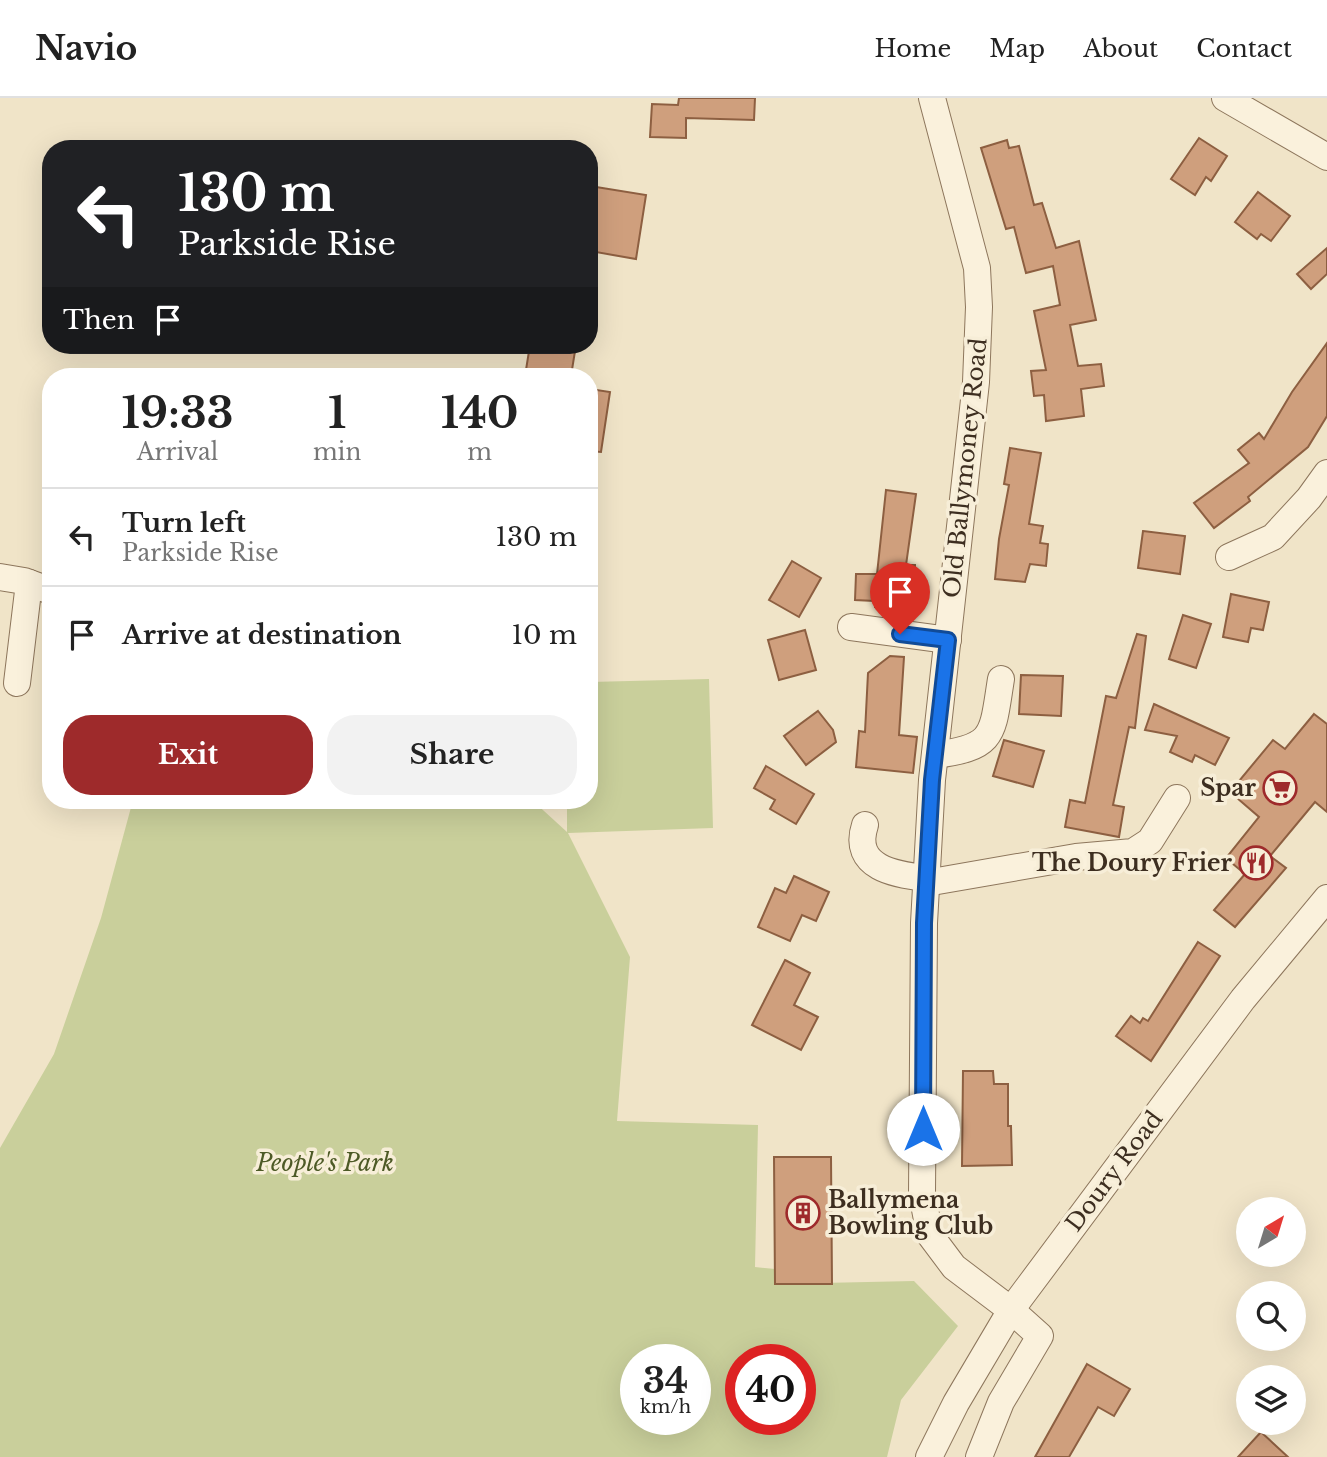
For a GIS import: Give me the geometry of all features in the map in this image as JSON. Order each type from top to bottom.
[{"type":"street","name":"Old Ballymoney Road","points":[[932,98],[976,268],[979,307],[976,382],[935,755],[927,881],[922,1194],[930,1235],[954,1267],[1011,1310]]},
{"type":"street","points":[[1224,98],[1327,158]]},
{"type":"street","points":[[1229,557],[1273,537],[1309,498],[1327,473]]},
{"type":"street","points":[[0,577],[42,581]]},
{"type":"street","points":[[17,683],[42,585]]},
{"type":"street","points":[[851,628],[948,640]]},
{"type":"street","points":[[935,755],[966,751],[983,743],[994,722],[1001,679]]},
{"type":"street","points":[[865,825],[863,846],[875,862],[896,875],[927,881],[1076,857],[1133,852],[1150,841],[1177,798]]},
{"type":"street","name":"Doury Road","points":[[929,1457],[956,1403],[1011,1310],[1242,999],[1327,898]]},
{"type":"street","points":[[979,1457],[1001,1402],[1040,1336],[1011,1310]]},
{"type":"green space","name":"People's Park","points":[[709,679],[713,828],[568,833],[630,957],[617,1121],[758,1125],[755,1267],[775,1269],[775,1284],[914,1281],[958,1326],[901,1400],[887,1457],[0,1457],[0,1148],[54,1054],[101,918],[131,809],[542,809],[567,832],[567,809],[598,809],[598,682]]},
{"type":"building","points":[[679,98],[755,98],[754,120],[686,118],[686,138],[650,137],[652,104],[678,105]]},
{"type":"building","points":[[1199,138],[1227,156],[1211,181],[1206,177],[1195,195],[1171,179]]},
{"type":"building","points":[[1007,140],[1009,148],[1019,146],[1034,205],[1042,203],[1056,248],[1079,241],[1096,320],[1070,325],[1078,366],[1101,364],[1104,386],[1081,389],[1084,416],[1046,421],[1044,395],[1034,396],[1031,371],[1046,370],[1034,311],[1060,305],[1053,266],[1026,273],[1014,227],[1006,229],[981,148]]},
{"type":"building","points":[[598,187],[646,195],[636,259],[598,252]]},
{"type":"building","points":[[1258,192],[1290,216],[1271,241],[1261,234],[1257,239],[1235,222]]},
{"type":"building","points":[[1327,248],[1327,274],[1311,289],[1297,274]]},
{"type":"building","points":[[1327,343],[1327,416],[1308,447],[1248,497],[1250,501],[1214,528],[1194,503],[1249,463],[1238,450],[1259,433],[1264,439],[1292,392]]},
{"type":"building","points":[[529,354],[575,354],[572,368],[526,368]]},
{"type":"building","points":[[598,390],[610,392],[601,452],[598,452]]},
{"type":"building","points":[[1010,448],[1041,453],[1029,524],[1043,526],[1040,543],[1048,544],[1046,566],[1030,564],[1025,582],[995,579],[1009,485],[1004,484]]},
{"type":"building","points":[[886,490],[916,494],[906,565],[915,565],[913,609],[875,607],[875,601],[855,600],[856,574],[877,574]]},
{"type":"building","points":[[1143,531],[1185,536],[1180,574],[1138,568]]},
{"type":"building","points":[[792,561],[821,578],[799,617],[769,600]]},
{"type":"building","points":[[1231,594],[1269,602],[1263,630],[1251,628],[1248,642],[1223,637]]},
{"type":"building","points":[[1183,615],[1211,624],[1196,668],[1169,659]]},
{"type":"building","points":[[805,630],[816,670],[779,680],[768,640]]},
{"type":"building","points":[[1137,634],[1146,636],[1135,728],[1129,727],[1113,805],[1124,807],[1119,837],[1065,827],[1070,800],[1085,803],[1106,696],[1116,698]]},
{"type":"building","points":[[890,656],[904,657],[899,735],[917,737],[913,773],[856,767],[859,731],[865,732],[868,673]]},
{"type":"building","points":[[1021,675],[1063,676],[1061,716],[1019,714]]},
{"type":"building","points":[[1154,704],[1229,738],[1215,765],[1195,755],[1192,762],[1170,752],[1177,736],[1145,730]]},
{"type":"building","points":[[818,711],[833,730],[836,742],[806,765],[784,736]]},
{"type":"building","points":[[1314,714],[1327,724],[1327,812],[1315,802],[1270,856],[1286,868],[1235,927],[1214,910],[1245,874],[1226,858],[1259,817],[1230,792],[1273,740],[1285,749]]},
{"type":"building","points":[[1004,740],[1044,751],[1033,787],[993,776]]},
{"type":"building","points":[[766,766],[814,794],[796,824],[770,809],[775,800],[754,788]]},
{"type":"building","points":[[794,876],[829,892],[816,921],[802,915],[790,941],[758,927],[775,888],[786,893]]},
{"type":"building","points":[[1198,942],[1220,956],[1151,1061],[1116,1036],[1131,1016],[1140,1023],[1143,1018],[1148,1021]]},
{"type":"building","points":[[785,960],[810,973],[794,1005],[818,1017],[801,1050],[752,1025]]},
{"type":"building","points":[[963,1071],[993,1071],[994,1084],[1008,1084],[1012,1165],[962,1166]]},
{"type":"building","name":"Ballymena Bowling Club","points":[[774,1157],[831,1157],[832,1284],[775,1284]]},
{"type":"building","points":[[1087,1364],[1130,1389],[1114,1416],[1098,1407],[1069,1457],[1035,1457]]},
{"type":"building","points":[[1258,1435],[1264,1435],[1288,1457],[1238,1457]]},
{"type":"place","name":"Spar","points":[[1280,788]]},
{"type":"place","name":"The Doury Frier","points":[[1256,863]]},
{"type":"place","name":"Ballymena Bowling Club","points":[[803,1213]]},
{"type":"route","points":[[900,634],[948,640],[932,780],[924,923],[923,1129]]}]
